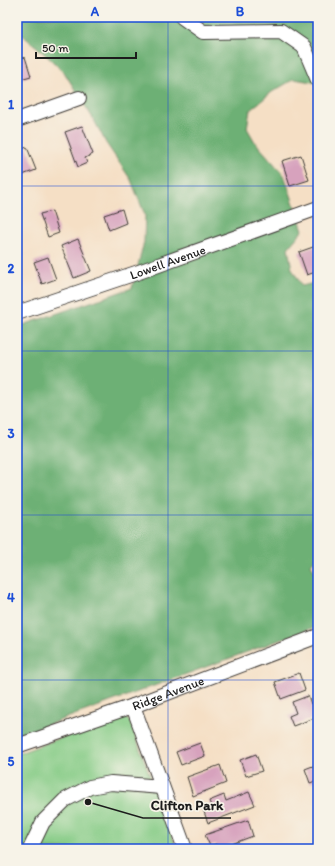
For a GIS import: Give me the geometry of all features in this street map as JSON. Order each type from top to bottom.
[{"type":"street","points":[[182,17],[203,32],[281,32],[304,47],[318,80]]},
{"type":"street","points":[[17,120],[79,98]]},
{"type":"street","name":"Lowell Avenue","points":[[17,313],[136,274],[318,208]]},
{"type":"street","name":"Ridge Avenue","points":[[17,746],[133,706],[318,636]]},
{"type":"street","points":[[133,706],[185,849]]},
{"type":"street","points":[[30,849],[43,822],[65,800],[90,787],[111,783],[162,787]]},
{"type":"green space","points":[[17,17],[318,17],[318,83],[294,79],[272,92],[250,110],[247,128],[255,142],[284,175],[303,230],[288,248],[292,269],[302,286],[318,282],[318,557],[311,564],[318,579],[318,626],[17,736],[17,327],[132,288],[144,242],[145,215],[131,180],[106,143],[94,120],[64,72],[17,31]]},
{"type":"green space","points":[[118,717],[126,718],[130,722],[177,849],[17,849],[17,754]]},
{"type":"building","points":[[25,57],[31,76],[17,80],[17,60]]},
{"type":"building","points":[[82,126],[93,154],[85,158],[87,163],[78,167],[65,132]]},
{"type":"building","points":[[27,147],[36,170],[17,177],[17,151]]},
{"type":"building","points":[[301,155],[309,180],[290,186],[282,161]]},
{"type":"building","points":[[122,209],[126,223],[109,230],[104,215]]},
{"type":"building","points":[[52,211],[59,233],[48,237],[40,214]]},
{"type":"building","points":[[78,239],[91,271],[74,278],[61,246]]},
{"type":"building","points":[[316,246],[318,251],[318,271],[307,275],[299,252]]},
{"type":"building","points":[[48,257],[56,279],[42,284],[34,262]]},
{"type":"building","points":[[299,673],[305,690],[281,699],[275,682]]},
{"type":"building","points":[[308,696],[311,704],[314,702],[318,711],[315,712],[317,717],[293,726],[289,716],[296,713],[292,702]]},
{"type":"building","points":[[200,743],[205,756],[181,765],[176,752]]},
{"type":"building","points":[[256,754],[262,771],[246,776],[240,760]]},
{"type":"building","points":[[318,764],[318,780],[310,783],[305,769]]},
{"type":"building","points":[[220,765],[226,783],[193,796],[187,777]]},
{"type":"building","points":[[249,792],[255,805],[208,823],[203,809],[211,806],[209,801],[224,795],[226,801]]},
{"type":"building","points":[[248,820],[253,836],[218,849],[216,844],[210,846],[205,835]]},
{"type":"place","name":"Clifton Park","points":[[88,802]]}]
